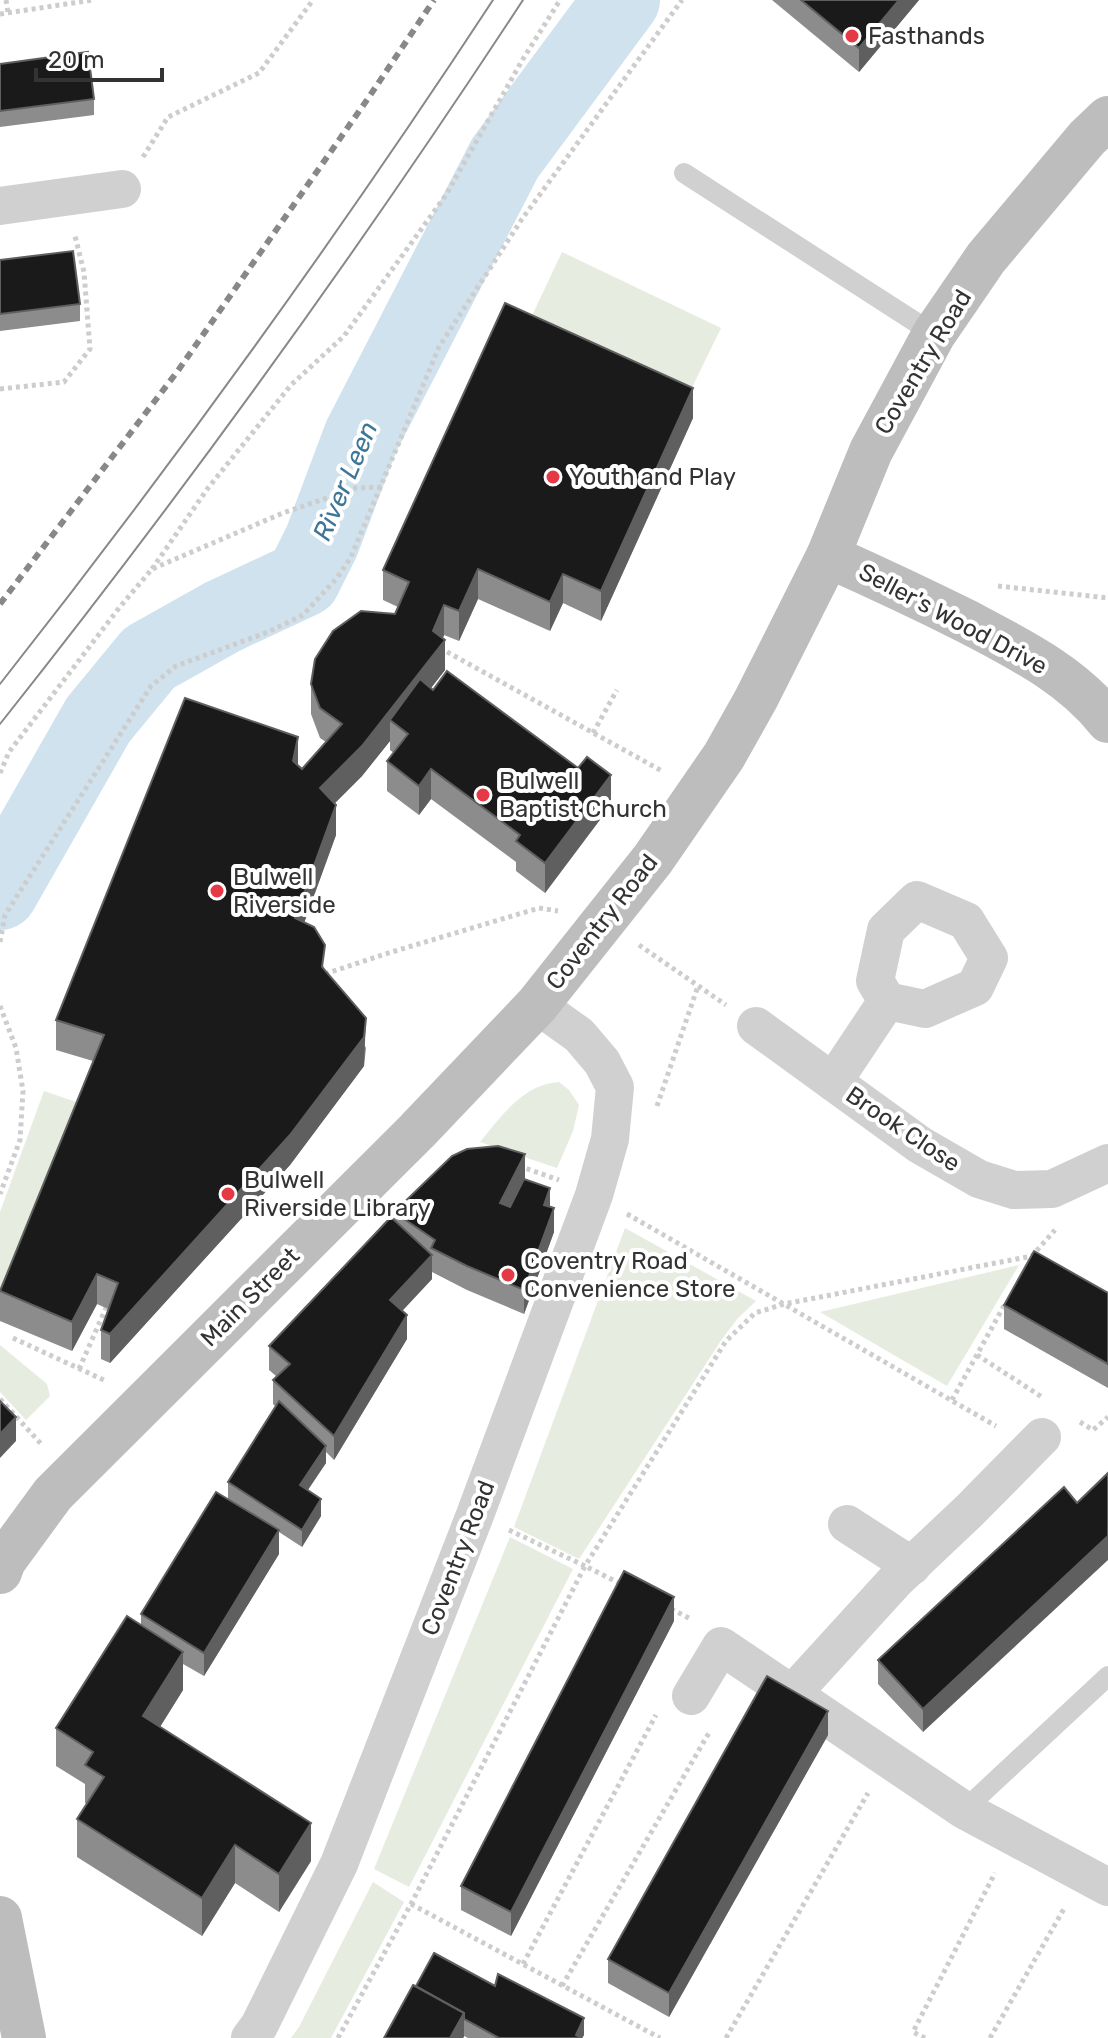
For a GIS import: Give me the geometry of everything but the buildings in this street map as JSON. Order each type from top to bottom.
[{"type":"street","name":"Coventry Road","points":[[250,2038],[259,2026],[339,1864],[475,1515],[594,1195],[610,1139],[615,1087],[602,1062],[579,1035],[537,1005],[653,859],[724,756],[828,556],[871,451],[934,334],[986,258],[1087,138],[1108,118]]},
{"type":"street","points":[[0,206],[122,189]]},
{"type":"street","name":"Seller's Wood Drive","points":[[828,556],[904,590],[1037,659],[1094,703],[1108,721]]},
{"type":"street","name":"Brook Close","points":[[833,1082],[887,1001]]},
{"type":"street","name":"Main Street","points":[[1,1565],[53,1494],[417,1131],[537,1005]]},
{"type":"street","name":"Brook Close","points":[[756,1026],[920,1145],[979,1179],[1014,1190],[1052,1189],[1108,1163]]},
{"type":"street","points":[[792,1694],[912,1566],[1037,1442]]},
{"type":"street","points":[[847,1524],[912,1566]]},
{"type":"street","points":[[675,1704],[721,1646],[964,1810],[1096,1880]]},
{"type":"street","points":[[0,1918],[24,2038]]},
{"type":"lane","points":[[684,173],[934,334]]},
{"type":"lane","points":[[964,1810],[1108,1676]]},
{"type":"path","points":[[6,0],[8,13]]},
{"type":"path","points":[[0,14],[93,0]]},
{"type":"path","points":[[122,189],[168,117],[259,73],[313,0]]},
{"type":"path","points":[[0,773],[9,752],[152,569],[208,488],[291,385],[344,336],[446,195],[560,0]]},
{"type":"path","points":[[0,942],[5,915],[151,686],[176,666],[268,632],[303,615],[337,578],[351,557],[382,487],[439,347],[522,219],[682,0]]},
{"type":"path","points":[[0,389],[64,382],[90,349],[84,272],[65,197]]},
{"type":"path","points":[[152,569],[283,513],[356,488],[382,487]]},
{"type":"path","points":[[439,648],[699,792]]},
{"type":"path","points":[[593,733],[617,690]]},
{"type":"path","points":[[325,974],[539,908],[604,920],[756,1026]]},
{"type":"path","points":[[0,1006],[16,1048],[23,1091],[20,1140],[0,1194]]},
{"type":"path","points":[[619,1210],[952,1400],[1037,1442]]},
{"type":"path","points":[[1025,1268],[1060,1223]]},
{"type":"path","points":[[338,2038],[411,1904],[585,1566],[726,1341],[755,1313],[784,1304],[1032,1256]]},
{"type":"path","points":[[952,1400],[1011,1293]]},
{"type":"path","points":[[79,1369],[106,1308]]},
{"type":"path","points":[[13,1338],[148,1400]]},
{"type":"path","points":[[0,1399],[71,1476]]},
{"type":"path","points":[[475,1515],[625,1586]]},
{"type":"path","points":[[665,1606],[704,1626],[721,1646]]},
{"type":"path","points":[[523,1964],[675,1704],[720,1714],[562,1986]]},
{"type":"path","points":[[726,2038],[888,1759]]},
{"type":"path","points":[[925,2038],[913,2032],[1014,1837]]},
{"type":"path","points":[[990,2038],[1096,1880]]},
{"type":"path","points":[[411,1904],[660,2038]]},
{"type":"shaded area","points":[[562,252],[721,328],[680,412],[521,339]]},
{"type":"shaded area","points":[[559,1082],[579,1105],[573,1131],[557,1168],[480,1142],[524,1095],[546,1084]]},
{"type":"shaded area","points":[[44,1091],[82,1104],[0,1309],[0,1212]]},
{"type":"shaded area","points":[[625,1228],[756,1301],[722,1339],[579,1559],[514,1527]]},
{"type":"shaded area","points":[[1019,1265],[947,1386],[820,1312]]},
{"type":"shaded area","points":[[0,1345],[47,1384],[50,1396],[26,1420],[0,1392]]},
{"type":"shaded area","points":[[510,1537],[573,1569],[409,1887],[374,1869]]},
{"type":"shaded area","points":[[373,1882],[404,1902],[331,2038],[291,2038],[299,2027]]},
{"type":"waterway","name":"River Leen","points":[[0,892],[98,720],[149,658],[222,617],[303,579],[322,541],[361,437],[505,158],[622,0]]},
{"type":"tram line","points":[[0,684],[129,517],[254,347],[493,0]]},
{"type":"tram line","points":[[0,724],[137,548],[270,368],[399,185],[523,0]]},
{"type":"railway","points":[[0,604],[177,372],[434,0]]},
{"type":"place","name":"Fasthands","points":[[852,36]]},
{"type":"place","name":"Youth and Play","points":[[553,477]]},
{"type":"place","name":"Bulwell Baptist Church","points":[[483,795]]},
{"type":"place","name":"Bulwell Riverside","points":[[217,891]]},
{"type":"place","name":"Bulwell Riverside Library","points":[[228,1194]]},
{"type":"place","name":"Coventry Road Convenience Store","points":[[508,1275]]}]
